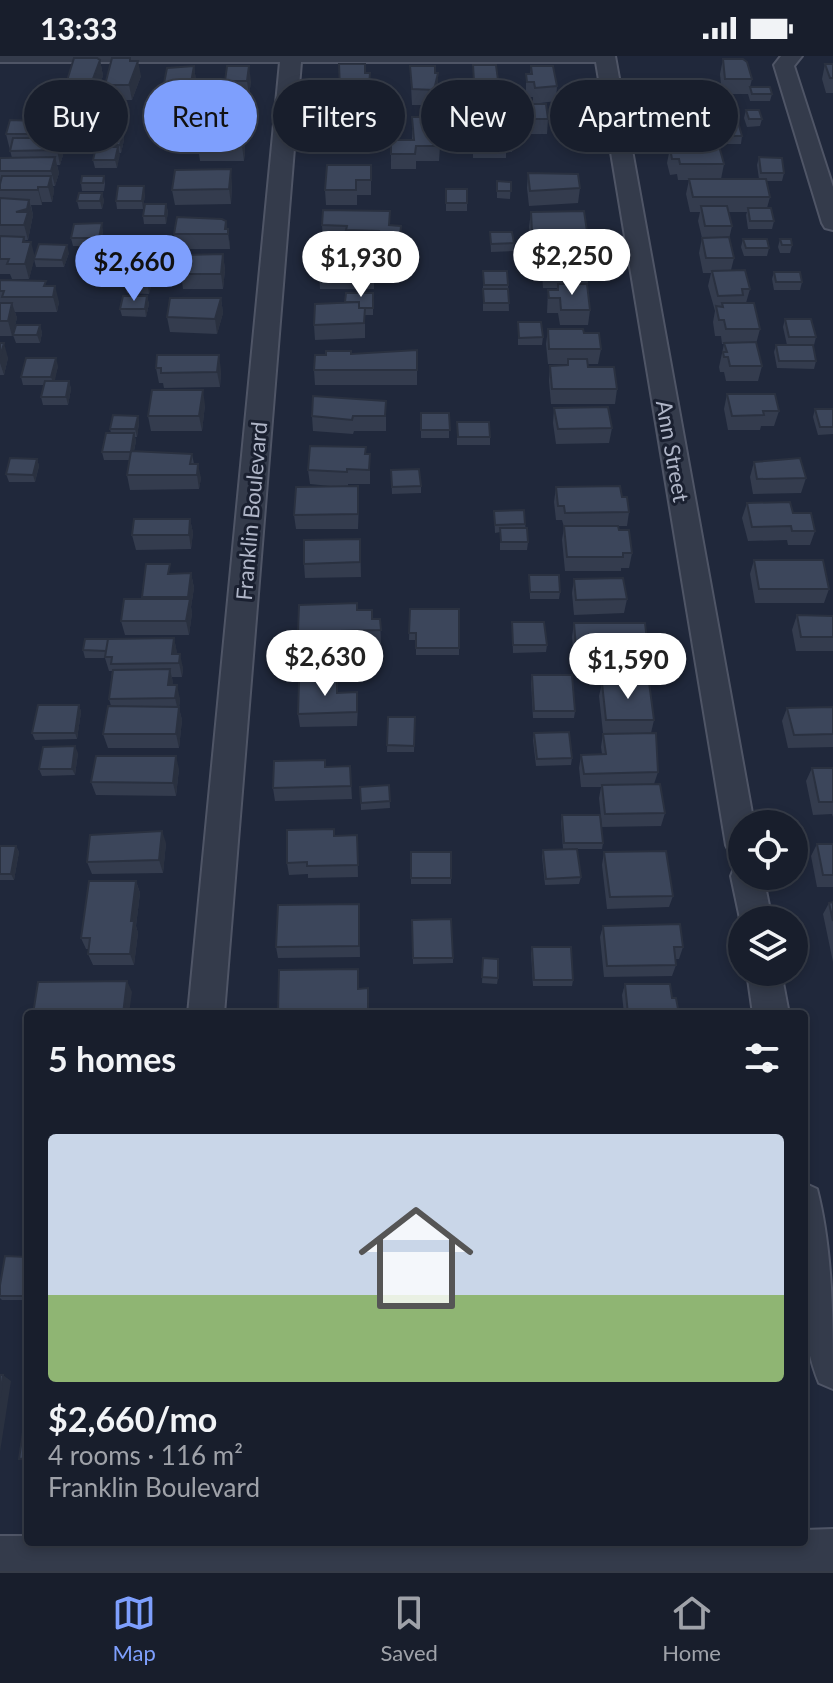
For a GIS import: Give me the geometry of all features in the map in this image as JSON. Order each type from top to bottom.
[{"type":"street","points":[[0,56],[603,56]]},
{"type":"street","name":"Franklin Boulevard","points":[[206,1010],[291,56]]},
{"type":"street","name":"Ann Street","points":[[603,56],[736,810]]},
{"type":"street","points":[[792,56],[784,65],[833,223]]},
{"type":"street","points":[[766,986],[770,1010]]},
{"type":"street","points":[[808,1225],[833,1369]]},
{"type":"street","points":[[0,1558],[833,1551]]},
{"type":"building","points":[[74,58],[100,60],[92,80],[67,80]]},
{"type":"building","points":[[112,58],[138,61],[129,85],[128,80],[106,80]]},
{"type":"building","points":[[723,59],[743,59],[747,62],[752,79],[725,79]]},
{"type":"building","points":[[339,64],[365,64],[365,73],[370,73],[369,80],[340,80]]},
{"type":"building","points":[[825,64],[833,64],[833,78],[830,78]]},
{"type":"building","points":[[473,65],[496,65],[498,80],[474,80]]},
{"type":"building","points":[[194,66],[192,80],[165,80],[167,68]]},
{"type":"building","points":[[227,66],[249,66],[247,80],[225,80]]},
{"type":"building","points":[[410,66],[435,66],[436,80],[421,80],[421,89],[412,89]]},
{"type":"building","points":[[531,66],[553,66],[556,80],[550,80],[550,87],[535,88],[534,80],[527,80],[526,74],[532,74]]},
{"type":"building","points":[[750,87],[770,87],[772,94],[752,94]]},
{"type":"building","points":[[534,104],[546,104],[548,119],[534,119]]},
{"type":"building","points":[[746,110],[759,110],[762,119],[749,119]]},
{"type":"building","points":[[412,117],[421,117],[421,146],[416,146],[415,154],[391,154],[405,152],[405,140],[414,140]]},
{"type":"building","points":[[10,120],[24,121],[24,134],[6,134]]},
{"type":"building","points":[[13,138],[24,138],[24,151],[10,151]]},
{"type":"building","points":[[95,152],[117,152],[115,160],[93,160]]},
{"type":"building","points":[[671,152],[721,152],[724,164],[680,164],[679,159],[672,159]]},
{"type":"building","points":[[55,157],[51,171],[0,171],[0,158]]},
{"type":"building","points":[[759,157],[782,158],[784,173],[761,173]]},
{"type":"building","points":[[327,165],[371,165],[371,180],[356,180],[356,190],[325,190]]},
{"type":"building","points":[[231,169],[229,189],[172,190],[175,170]]},
{"type":"building","points":[[528,173],[578,174],[580,188],[530,191]]},
{"type":"building","points":[[2,176],[51,176],[48,187],[38,187],[38,190],[0,190]]},
{"type":"building","points":[[82,176],[104,176],[103,183],[81,183]]},
{"type":"building","points":[[689,179],[766,179],[770,197],[693,197]]},
{"type":"building","points":[[497,181],[511,182],[511,191],[497,191]]},
{"type":"building","points":[[118,186],[144,186],[142,201],[116,201]]},
{"type":"building","points":[[446,189],[467,189],[467,203],[446,203]]},
{"type":"building","points":[[79,193],[102,193],[100,201],[77,201]]},
{"type":"building","points":[[0,198],[29,200],[27,209],[16,212],[28,212],[24,225],[0,225]]},
{"type":"building","points":[[145,204],[166,204],[165,216],[143,216]]},
{"type":"building","points":[[701,206],[727,206],[732,226],[705,226]]},
{"type":"building","points":[[748,208],[771,208],[774,221],[750,221]]},
{"type":"building","points":[[323,210],[390,211],[389,225],[401,226],[400,237],[378,237],[379,231],[346,230],[347,226],[322,225]]},
{"type":"building","points":[[584,211],[587,231],[532,232],[531,212]]},
{"type":"building","points":[[177,217],[222,219],[226,221],[228,234],[174,234]]},
{"type":"building","points":[[102,223],[99,238],[71,238],[74,224]]},
{"type":"building","points":[[490,232],[512,232],[514,243],[491,244]]},
{"type":"building","points":[[0,236],[24,237],[23,242],[31,242],[25,264],[7,264],[9,259],[0,259]]},
{"type":"building","points":[[729,237],[734,258],[706,258],[702,238]]},
{"type":"building","points":[[743,239],[767,239],[769,248],[746,248]]},
{"type":"building","points":[[780,239],[791,239],[792,245],[782,245]]},
{"type":"building","points":[[39,244],[67,245],[62,260],[34,259]]},
{"type":"building","points":[[588,253],[590,272],[544,273],[543,257]]},
{"type":"building","points":[[223,254],[221,274],[181,274],[183,255]]},
{"type":"building","points":[[321,254],[375,254],[375,258],[383,258],[383,268],[374,268],[373,274],[319,274]]},
{"type":"building","points":[[745,270],[750,289],[742,289],[743,295],[718,296],[712,271]]},
{"type":"building","points":[[483,271],[507,271],[508,285],[484,285]]},
{"type":"building","points":[[774,272],[800,272],[802,282],[776,282]]},
{"type":"building","points":[[129,273],[151,274],[148,286],[125,286]]},
{"type":"building","points":[[0,280],[46,281],[44,286],[55,286],[53,297],[2,297],[4,291],[0,291]]},
{"type":"building","points":[[558,284],[587,284],[590,310],[561,310],[560,298],[549,298],[548,290],[558,290]]},
{"type":"building","points":[[483,289],[508,289],[509,303],[484,303]]},
{"type":"building","points":[[346,293],[373,293],[373,308],[359,308],[359,302],[345,302]]},
{"type":"building","points":[[123,296],[147,296],[145,309],[120,309]]},
{"type":"building","points":[[170,298],[221,298],[215,319],[167,317]]},
{"type":"building","points":[[359,302],[359,308],[365,308],[364,323],[314,325],[315,304]]},
{"type":"building","points":[[0,303],[12,303],[8,321],[0,321]]},
{"type":"building","points":[[722,303],[754,303],[760,329],[726,329],[724,320],[719,320],[716,306],[723,307]]},
{"type":"building","points":[[785,319],[811,319],[816,337],[789,337]]},
{"type":"building","points":[[518,322],[541,322],[543,337],[519,338]]},
{"type":"building","points":[[16,325],[40,325],[37,335],[13,335]]},
{"type":"building","points":[[548,329],[583,329],[584,333],[599,333],[601,349],[549,349]]},
{"type":"building","points":[[756,342],[762,366],[730,366],[728,357],[724,357],[723,352],[727,352],[724,343]]},
{"type":"building","points":[[776,345],[813,345],[816,361],[779,361]]},
{"type":"building","points":[[417,350],[417,370],[314,370],[315,355],[326,355],[326,351],[351,351],[351,354]]},
{"type":"building","points":[[157,355],[219,355],[217,372],[161,373],[161,368],[156,368]]},
{"type":"building","points":[[26,358],[56,358],[51,377],[21,377]]},
{"type":"building","points":[[568,359],[587,359],[588,367],[614,367],[617,389],[552,389],[550,366],[568,365]]},
{"type":"building","points":[[45,381],[69,381],[66,397],[41,397]]},
{"type":"building","points":[[152,390],[203,390],[199,416],[148,416]]},
{"type":"building","points":[[727,394],[775,394],[779,411],[732,416]]},
{"type":"building","points":[[313,396],[386,401],[385,416],[353,416],[352,420],[312,416]]},
{"type":"building","points":[[608,407],[612,428],[558,429],[554,408]]},
{"type":"building","points":[[815,409],[833,409],[833,427],[820,427]]},
{"type":"building","points":[[421,413],[449,413],[450,430],[421,430]]},
{"type":"building","points":[[113,415],[138,416],[135,429],[110,429]]},
{"type":"building","points":[[457,422],[489,422],[490,437],[458,437]]},
{"type":"building","points":[[106,433],[134,433],[131,452],[102,452]]},
{"type":"building","points":[[310,446],[366,447],[365,454],[370,454],[369,470],[308,470]]},
{"type":"building","points":[[131,451],[192,454],[190,464],[198,464],[197,475],[127,475]]},
{"type":"building","points":[[10,458],[37,459],[33,475],[6,474]]},
{"type":"building","points":[[800,458],[806,478],[757,479],[754,462]]},
{"type":"building","points":[[419,469],[421,486],[392,487],[391,470]]},
{"type":"building","points":[[358,486],[358,514],[294,515],[296,487]]},
{"type":"building","points":[[620,486],[622,497],[627,497],[629,512],[565,513],[564,506],[558,506],[556,487]]},
{"type":"building","points":[[790,502],[793,513],[811,513],[815,531],[792,531],[791,526],[752,527],[747,503]]},
{"type":"building","points":[[524,510],[525,524],[495,525],[494,511]]},
{"type":"building","points":[[134,519],[190,519],[189,535],[132,535]]},
{"type":"building","points":[[564,526],[618,526],[619,530],[629,530],[632,553],[623,553],[623,557],[567,557]]},
{"type":"building","points":[[500,528],[527,528],[528,542],[501,542]]},
{"type":"building","points":[[360,539],[360,562],[304,564],[304,540]]},
{"type":"building","points":[[754,560],[823,560],[829,589],[759,589]]},
{"type":"building","points":[[146,564],[170,564],[168,574],[191,573],[188,597],[142,597]]},
{"type":"building","points":[[529,575],[559,575],[560,592],[530,592]]},
{"type":"building","points":[[623,578],[627,599],[576,600],[574,579]]},
{"type":"building","points":[[124,599],[190,599],[186,621],[121,621]]},
{"type":"building","points":[[357,603],[357,610],[372,610],[372,619],[380,619],[381,630],[298,632],[299,605]]},
{"type":"building","points":[[410,609],[459,609],[459,648],[416,648],[416,633],[409,633]]},
{"type":"building","points":[[797,615],[833,616],[833,637],[801,637]]},
{"type":"building","points":[[512,622],[544,622],[547,645],[513,645]]},
{"type":"building","points":[[574,623],[645,623],[649,658],[577,659]]},
{"type":"building","points":[[174,638],[172,654],[180,654],[179,663],[111,664],[112,657],[105,657],[108,639]]},
{"type":"building","points":[[85,639],[108,639],[106,651],[83,650]]},
{"type":"building","points":[[170,669],[168,685],[177,685],[175,698],[109,699],[113,670]]},
{"type":"building","points":[[532,675],[572,675],[575,711],[534,711]]},
{"type":"building","points":[[337,680],[337,693],[357,692],[357,712],[298,714],[299,681]]},
{"type":"building","points":[[649,682],[654,720],[606,720],[602,683]]},
{"type":"building","points":[[38,705],[79,705],[75,733],[32,733]]},
{"type":"building","points":[[108,706],[179,707],[176,734],[103,734]]},
{"type":"building","points":[[833,707],[833,734],[794,735],[787,708]]},
{"type":"building","points":[[388,717],[415,717],[414,746],[387,745]]},
{"type":"building","points":[[569,732],[572,758],[537,759],[534,733]]},
{"type":"building","points":[[656,733],[658,772],[584,774],[581,755],[606,754],[603,734]]},
{"type":"building","points":[[75,746],[72,769],[39,769],[43,747]]},
{"type":"building","points":[[96,756],[176,756],[173,783],[91,782]]},
{"type":"building","points":[[325,760],[325,767],[350,766],[351,786],[273,788],[274,761]]},
{"type":"building","points":[[812,768],[833,768],[833,802],[819,802]]},
{"type":"building","points":[[660,784],[665,813],[605,814],[602,785]]},
{"type":"building","points":[[389,785],[390,801],[361,803],[360,787]]},
{"type":"building","points":[[562,815],[600,815],[603,843],[564,843]]},
{"type":"building","points":[[334,829],[334,836],[357,835],[358,865],[307,866],[307,862],[287,863],[287,830]]},
{"type":"building","points":[[162,831],[159,860],[87,862],[90,835]]},
{"type":"building","points":[[817,844],[833,844],[833,875],[823,875]]},
{"type":"building","points":[[0,846],[16,846],[11,874],[0,874]]},
{"type":"building","points":[[577,849],[581,877],[546,879],[543,850]]},
{"type":"building","points":[[666,851],[673,896],[610,897],[604,852]]},
{"type":"building","points":[[411,852],[451,852],[451,878],[411,878]]},
{"type":"building","points":[[89,881],[136,881],[130,954],[88,954],[90,938],[81,938]]},
{"type":"building","points":[[359,904],[359,946],[276,947],[278,905]]},
{"type":"building","points":[[451,919],[453,958],[413,958],[412,920]]},
{"type":"building","points":[[680,924],[683,947],[674,947],[676,965],[607,966],[603,926]]},
{"type":"building","points":[[532,947],[571,947],[573,980],[534,980]]},
{"type":"building","points":[[483,958],[498,959],[498,978],[482,977]]},
{"type":"building","points":[[358,969],[358,989],[368,988],[368,1010],[278,1010],[279,970]]},
{"type":"building","points":[[127,981],[123,1010],[34,1010],[38,982]]},
{"type":"building","points":[[625,984],[670,984],[678,1010],[628,1010]]},
{"type":"building","points":[[5,1256],[24,1257],[24,1296],[0,1296]]},
{"type":"building","points":[[24,1425],[24,1458],[19,1459]]}]
